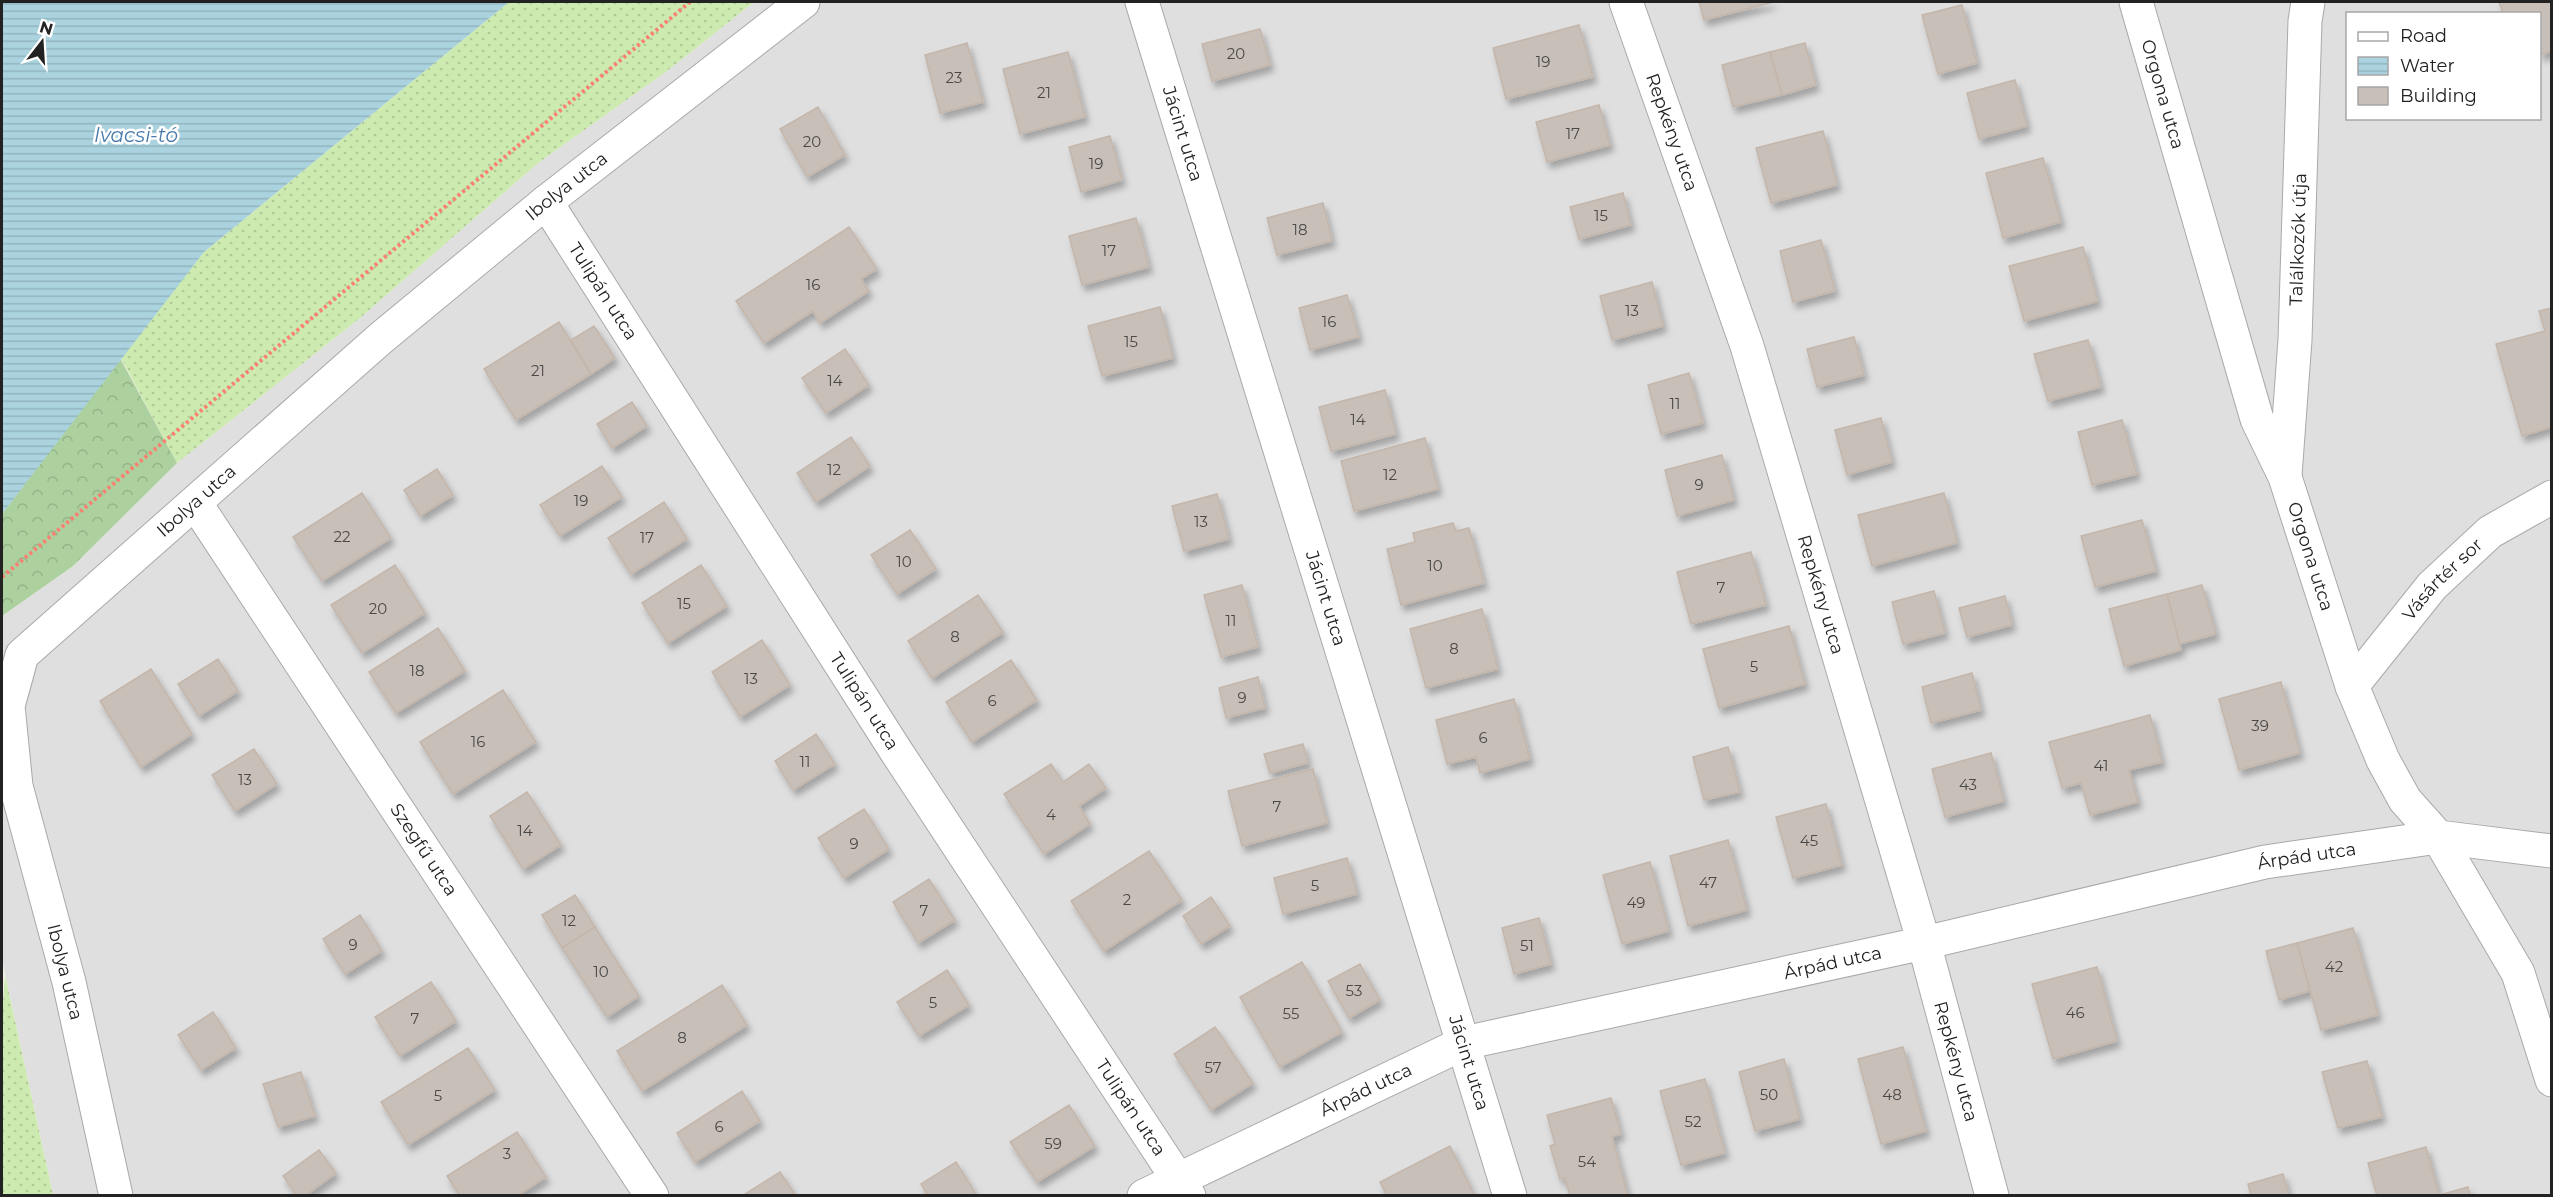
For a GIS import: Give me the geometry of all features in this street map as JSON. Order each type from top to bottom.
[{"type":"street","name":"Ibolya utca","points":[[116,1196],[69,982],[16,786],[8,706],[22,655],[381,339],[546,202],[803,2]]},
{"type":"street","name":"Jácint utca","points":[[1142,2],[1510,1196]]},
{"type":"street","name":"Repkény utca","points":[[1626,2],[1747,345],[1924,943],[1992,1196]]},
{"type":"street","name":"Orgona utca","points":[[2136,2],[2256,419],[2285,477],[2352,686],[2383,760],[2405,800],[2438,837],[2518,973],[2552,1080]]},
{"type":"street","name":"Találkozók útja","points":[[2285,477],[2295,340],[2305,21],[2308,2]]},
{"type":"street","name":"Tulipán utca","points":[[546,202],[896,751],[1184,1186]]},
{"type":"street","name":"Vásártér sor","points":[[2352,686],[2432,586],[2490,532],[2552,497]]},
{"type":"street","name":"Szegfű utca","points":[[196,504],[652,1196]]},
{"type":"street","name":"Árpád utca","points":[[1144,1196],[1184,1186],[1464,1043],[1924,943],[2265,862],[2438,837],[2552,851]]},
{"type":"path","points":[[2,577],[690,2]]},
{"type":"shaded area","points":[[754,2],[2551,2],[2551,1195],[53,1195],[2,960],[2,616],[73,566],[177,463],[360,318],[538,163],[667,71]]},
{"type":"green space","points":[[509,2],[754,2],[667,71],[538,163],[360,318],[177,463],[121,358],[204,252]]},
{"type":"green space","points":[[120,358],[177,463],[73,566],[2,616],[2,514]]},
{"type":"green space","points":[[5,975],[53,1195],[2,1196],[2,1016]]},
{"type":"water","name":"Ivacsi-tó","points":[[2,2],[509,2],[204,252],[2,514]]},
{"type":"building","points":[[1699,2],[1774,2],[1704,20]]},
{"type":"building","points":[[2499,2],[2552,2],[2552,51],[2541,55],[2541,12],[2502,12]]},
{"type":"building","points":[[1962,5],[1977,63],[1938,74],[1922,15]]},
{"type":"building","points":[[1579,25],[1593,77],[1506,99],[1493,48]]},
{"type":"building","points":[[1260,29],[1270,65],[1212,81],[1202,44]]},
{"type":"building","points":[[967,43],[983,102],[940,113],[925,55]]},
{"type":"building","points":[[1805,43],[1816,85],[1782,95],[1770,52]]},
{"type":"building","points":[[1068,52],[1085,117],[1020,134],[1003,69]]},
{"type":"building","points":[[1770,52],[1782,95],[1733,107],[1722,65]]},
{"type":"building","points":[[2015,80],[2027,126],[1979,139],[1967,93]]},
{"type":"building","points":[[1599,105],[1610,145],[1547,162],[1536,122]]},
{"type":"building","points":[[818,107],[845,155],[807,177],[780,129]]},
{"type":"building","points":[[1823,131],[1837,185],[1771,203],[1756,148]]},
{"type":"building","points":[[1110,136],[1122,180],[1081,192],[1069,147]]},
{"type":"building","points":[[2043,158],[2061,222],[2003,238],[1986,173]]},
{"type":"building","points":[[1623,193],[1631,225],[1579,239],[1570,207]]},
{"type":"building","points":[[1323,203],[1332,241],[1277,255],[1267,218]]},
{"type":"building","points":[[1136,218],[1149,267],[1082,285],[1069,236]]},
{"type":"building","points":[[849,227],[877,269],[861,279],[869,291],[820,323],[813,311],[764,343],[736,301]]},
{"type":"building","points":[[1821,240],[1835,291],[1793,302],[1780,251]]},
{"type":"building","points":[[2083,247],[2098,301],[2024,321],[2009,266]]},
{"type":"building","points":[[1652,282],[1663,326],[1612,340],[1600,296]]},
{"type":"building","points":[[1347,295],[1359,337],[1310,350],[1299,308]]},
{"type":"building","points":[[1160,307],[1173,358],[1102,376],[1088,326]]},
{"type":"building","points":[[2552,308],[2552,427],[2522,436],[2496,344],[2545,331],[2539,311]]},
{"type":"building","points":[[559,322],[591,374],[516,420],[484,369]]},
{"type":"building","points":[[594,326],[615,358],[591,374],[571,340]]},
{"type":"building","points":[[1854,337],[1864,375],[1817,387],[1807,349]]},
{"type":"building","points":[[2088,340],[2101,387],[2048,401],[2034,354]]},
{"type":"building","points":[[845,349],[869,385],[826,413],[802,378]]},
{"type":"building","points":[[1689,373],[1703,423],[1661,434],[1648,385]]},
{"type":"building","points":[[1385,390],[1396,434],[1331,451],[1319,407]]},
{"type":"building","points":[[632,402],[647,426],[612,448],[597,424]]},
{"type":"building","points":[[1881,418],[1892,462],[1847,475],[1835,430]]},
{"type":"building","points":[[2122,420],[2137,474],[2092,485],[2078,432]]},
{"type":"building","points":[[851,437],[870,466],[816,502],[797,473]]},
{"type":"building","points":[[1425,438],[1438,489],[1354,511],[1341,461]]},
{"type":"building","points":[[1722,455],[1734,500],[1677,516],[1665,470]]},
{"type":"building","points":[[602,466],[622,497],[560,536],[540,505]]},
{"type":"building","points":[[437,469],[453,495],[420,516],[404,490]]},
{"type":"building","points":[[362,493],[391,538],[322,581],[293,537]]},
{"type":"building","points":[[1944,493],[1957,543],[1872,566],[1858,515]]},
{"type":"building","points":[[1217,494],[1229,539],[1184,551],[1172,506]]},
{"type":"building","points":[[664,502],[687,539],[631,574],[608,538]]},
{"type":"building","points":[[2142,520],[2156,571],[2095,587],[2081,536]]},
{"type":"building","points":[[1453,523],[1456,531],[1469,528],[1484,583],[1401,605],[1387,549],[1415,542],[1413,533]]},
{"type":"building","points":[[910,530],[936,569],[897,594],[871,555]]},
{"type":"building","points":[[1751,552],[1766,605],[1691,624],[1677,572]]},
{"type":"building","points":[[395,565],[425,613],[362,653],[331,605]]},
{"type":"building","points":[[701,565],[727,606],[668,643],[642,603]]},
{"type":"building","points":[[1242,585],[1258,647],[1221,657],[1204,595]]},
{"type":"building","points":[[2202,585],[2216,634],[2179,644],[2167,594]]},
{"type":"building","points":[[1934,591],[1945,633],[1903,644],[1892,602]]},
{"type":"building","points":[[2167,594],[2181,650],[2124,666],[2109,609]]},
{"type":"building","points":[[978,595],[1003,632],[932,678],[908,641]]},
{"type":"building","points":[[2005,596],[2012,625],[1967,637],[1959,608]]},
{"type":"building","points":[[1482,609],[1498,669],[1426,688],[1410,629]]},
{"type":"building","points":[[1789,626],[1805,684],[1719,708],[1703,649]]},
{"type":"building","points":[[438,628],[465,671],[396,713],[369,672]]},
{"type":"building","points":[[762,640],[790,685],[740,717],[712,672]]},
{"type":"building","points":[[218,659],[238,691],[199,716],[178,684]]},
{"type":"building","points":[[1011,660],[1037,700],[972,742],[946,702]]},
{"type":"building","points":[[151,669],[192,734],[141,767],[100,701]]},
{"type":"building","points":[[1972,673],[1981,710],[1931,723],[1922,687]]},
{"type":"building","points":[[1258,677],[1265,708],[1226,718],[1219,688]]},
{"type":"building","points":[[2281,682],[2300,753],[2239,770],[2219,699]]},
{"type":"building","points":[[503,690],[536,742],[453,794],[420,742]]},
{"type":"building","points":[[1514,699],[1530,759],[1480,773],[1476,757],[1447,764],[1436,720]]},
{"type":"building","points":[[2150,715],[2162,762],[2129,770],[2138,802],[2090,815],[2081,783],[2062,788],[2049,742]]},
{"type":"building","points":[[816,734],[835,764],[793,790],[775,761]]},
{"type":"building","points":[[1303,744],[1308,763],[1270,773],[1264,754]]},
{"type":"building","points":[[1728,747],[1740,792],[1704,800],[1693,757]]},
{"type":"building","points":[[254,749],[277,784],[235,811],[212,775]]},
{"type":"building","points":[[1991,753],[2004,801],[1945,817],[1932,769]]},
{"type":"building","points":[[1051,764],[1063,782],[1089,764],[1106,788],[1079,806],[1090,824],[1044,854],[1004,794]]},
{"type":"building","points":[[1313,769],[1327,823],[1242,846],[1228,791]]},
{"type":"building","points":[[527,792],[561,845],[523,869],[490,816]]},
{"type":"building","points":[[1826,804],[1842,865],[1793,878],[1776,817]]},
{"type":"building","points":[[864,809],[889,849],[844,878],[818,838]]},
{"type":"building","points":[[1728,840],[1747,910],[1688,926],[1670,856]]},
{"type":"building","points":[[1149,851],[1182,900],[1104,951],[1071,901]]},
{"type":"building","points":[[1347,858],[1357,894],[1283,914],[1274,878]]},
{"type":"building","points":[[1650,862],[1669,931],[1622,944],[1603,875]]},
{"type":"building","points":[[929,879],[955,920],[918,943],[893,902]]},
{"type":"building","points":[[575,895],[595,927],[562,948],[542,915]]},
{"type":"building","points":[[1211,897],[1230,926],[1201,944],[1183,916]]},
{"type":"building","points":[[360,915],[382,951],[345,974],[323,939]]},
{"type":"building","points":[[1539,918],[1551,964],[1514,974],[1502,928]]},
{"type":"building","points":[[595,927],[639,996],[607,1017],[562,948]]},
{"type":"building","points":[[2353,928],[2378,1015],[2321,1030],[2297,943]]},
{"type":"building","points":[[2297,943],[2310,991],[2279,1000],[2266,951]]},
{"type":"building","points":[[1302,962],[1342,1032],[1280,1067],[1240,997]]},
{"type":"building","points":[[1360,964],[1380,1000],[1349,1018],[1328,981]]},
{"type":"building","points":[[2097,967],[2117,1041],[2053,1059],[2032,984]]},
{"type":"building","points":[[947,970],[969,1005],[919,1036],[897,1002]]},
{"type":"building","points":[[431,982],[456,1021],[400,1056],[375,1017]]},
{"type":"building","points":[[722,985],[747,1025],[642,1091],[617,1051]]},
{"type":"building","points":[[213,1012],[236,1048],[201,1070],[178,1035]]},
{"type":"building","points":[[1215,1027],[1253,1083],[1211,1110],[1174,1054]]},
{"type":"building","points":[[1903,1047],[1926,1131],[1881,1144],[1858,1059]]},
{"type":"building","points":[[468,1048],[495,1090],[408,1145],[381,1102]]},
{"type":"building","points":[[1784,1059],[1800,1119],[1755,1131],[1739,1072]]},
{"type":"building","points":[[2367,1061],[2382,1117],[2338,1128],[2322,1072]]},
{"type":"building","points":[[301,1072],[315,1116],[278,1127],[263,1084]]},
{"type":"building","points":[[1705,1079],[1725,1153],[1681,1165],[1660,1091]]},
{"type":"building","points":[[742,1091],[760,1121],[695,1162],[677,1133]]},
{"type":"building","points":[[1611,1098],[1621,1134],[1612,1137],[1628,1196],[1570,1196],[1565,1178],[1560,1179],[1550,1146],[1555,1144],[1547,1115]]},
{"type":"building","points":[[1069,1105],[1095,1146],[1037,1182],[1010,1142]]},
{"type":"building","points":[[517,1132],[546,1177],[517,1196],[460,1196],[447,1176]]},
{"type":"building","points":[[1450,1146],[1475,1196],[1387,1196],[1380,1182]]},
{"type":"building","points":[[2426,1147],[2439,1195],[2377,1196],[2368,1163]]},
{"type":"building","points":[[319,1150],[336,1173],[305,1196],[297,1196],[283,1176]]},
{"type":"building","points":[[956,1162],[977,1196],[928,1196],[921,1184]]},
{"type":"building","points":[[780,1172],[796,1196],[742,1196]]},
{"type":"building","points":[[2283,1174],[2289,1196],[2251,1196],[2248,1184]]},
{"type":"building","points":[[2468,1187],[2470,1196],[2439,1196],[2439,1195]]}]
